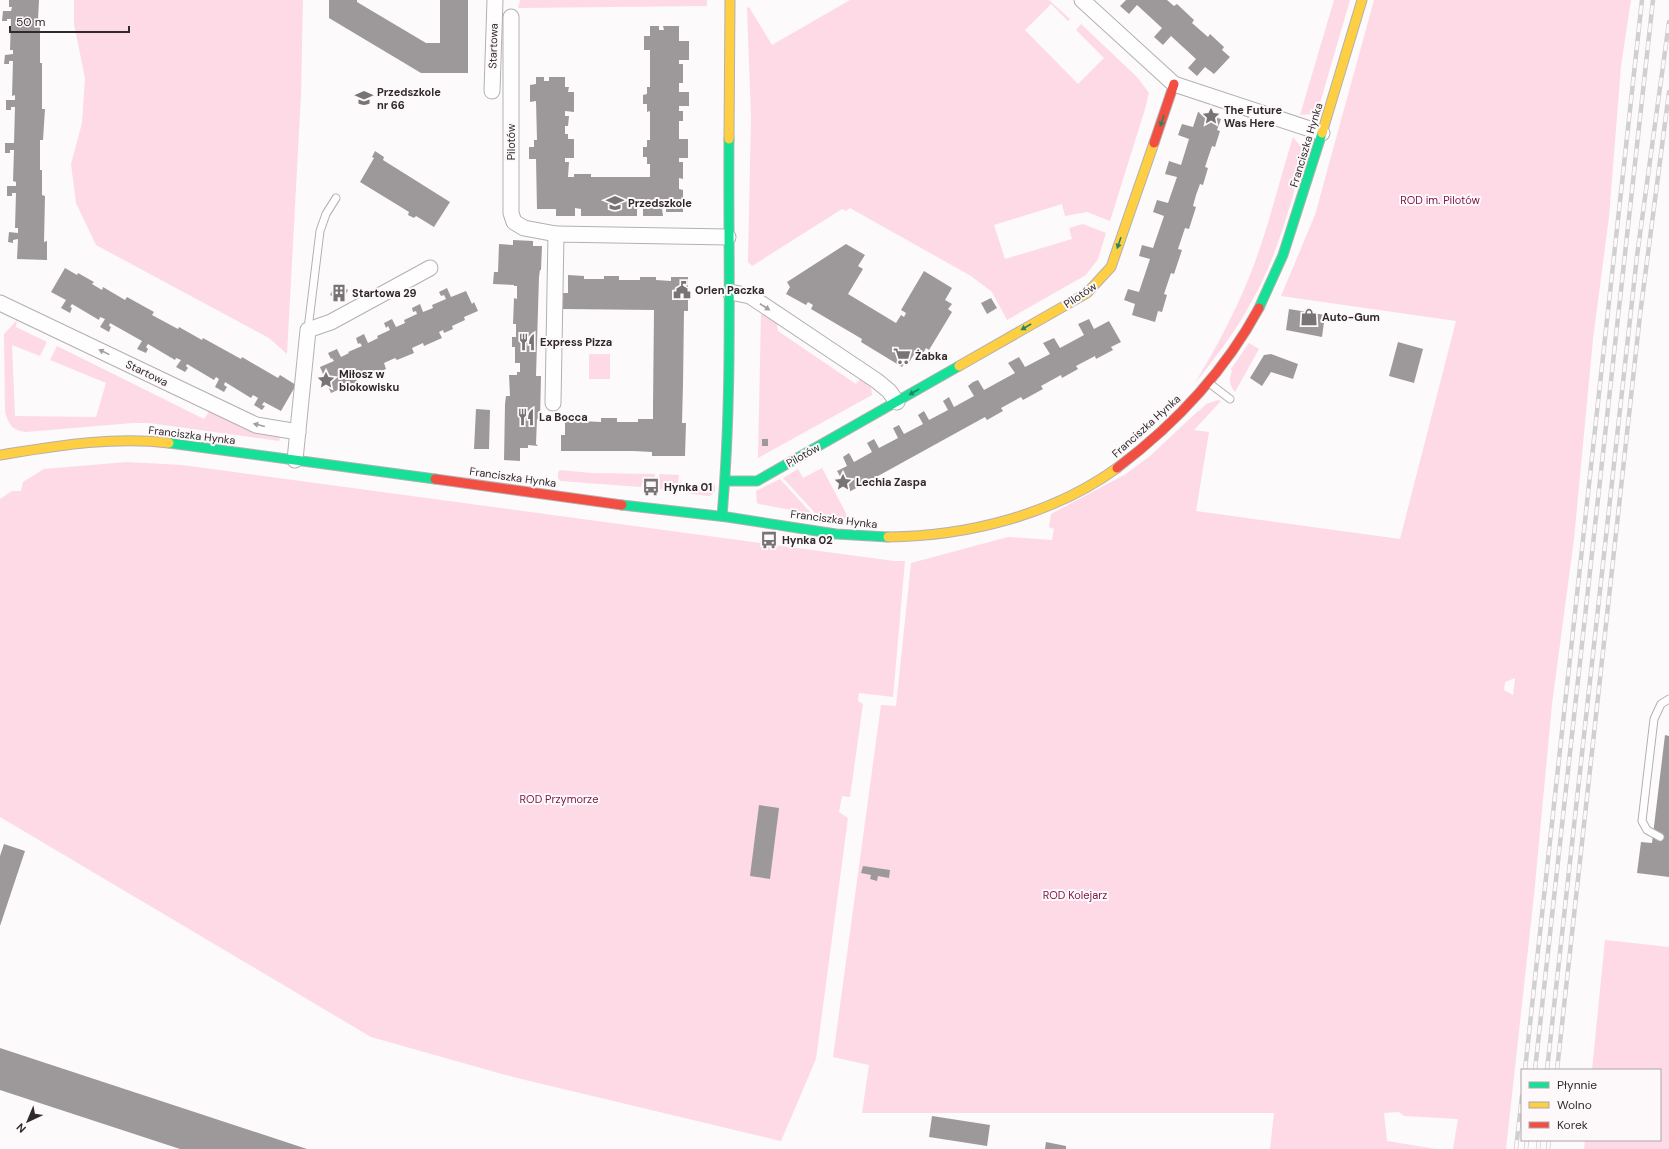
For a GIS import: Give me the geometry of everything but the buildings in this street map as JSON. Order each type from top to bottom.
[{"type":"street","name":"Startowa","points":[[492,92],[495,0]]},
{"type":"street","points":[[722,516],[725,481],[730,292],[728,237],[730,0]]},
{"type":"street","points":[[1082,0],[1174,84],[1322,133]]},
{"type":"street","name":"Franciszka Hynka","points":[[0,455],[44,448],[127,440],[152,441],[647,508],[722,516],[862,536],[896,537],[935,534],[973,528],[1015,517],[1060,501],[1106,476],[1135,455],[1209,383],[1235,349],[1262,302],[1285,252],[1362,0]]},
{"type":"street","name":"Pilotów","points":[[511,17],[511,213],[514,222],[524,228],[556,234],[728,237]]},
{"type":"street","name":"Pilotów","points":[[725,481],[757,481],[1087,293],[1105,276],[1113,260],[1174,84]]},
{"type":"street","points":[[552,403],[556,234]]},
{"type":"street","points":[[295,460],[308,330],[331,322],[430,268]]},
{"type":"street","points":[[730,292],[750,296],[877,381],[889,391],[897,402]]},
{"type":"street","name":"Startowa","points":[[0,303],[256,425],[298,432]]},
{"type":"lane","points":[[308,330],[320,231],[326,214],[336,198]]},
{"type":"lane","points":[[1209,383],[1230,399]]},
{"type":"lane","points":[[1660,837],[1647,830],[1642,821],[1654,719],[1661,704],[1669,699]]},
{"type":"green space","points":[[74,0],[303,0],[301,95],[287,354],[269,338],[96,245],[76,203],[71,164],[82,123],[85,78],[74,24]]},
{"type":"green space","points":[[520,0],[707,0],[707,6],[518,8]]},
{"type":"green space","points":[[850,0],[1049,0],[1070,19],[1068,21],[1051,4],[1025,30],[1078,84],[1104,58],[1076,30],[1081,24],[1137,77],[1149,93],[1110,221],[1087,212],[1065,216],[1062,204],[994,225],[1005,259],[1072,239],[1069,228],[1083,224],[1106,233],[1098,259],[1086,275],[1007,320],[992,292],[971,276],[850,208],[846,211],[842,209],[752,266],[748,262],[751,117],[747,8],[749,7],[772,45]]},
{"type":"green space","points":[[1334,0],[1350,0],[1318,110],[1312,114],[1300,115]]},
{"type":"green space","points":[[1374,0],[1631,0],[1621,66],[1609,217],[1593,339],[1574,539],[1552,704],[1534,895],[1506,1149],[1453,1149],[1458,1119],[1404,1116],[1399,1112],[1384,1113],[1387,1141],[1436,1149],[1270,1149],[1274,1113],[862,1113],[869,1065],[833,1057],[881,705],[896,706],[911,563],[1008,537],[1052,540],[1054,529],[1049,527],[1051,514],[1126,474],[1150,456],[1206,404],[1218,400],[1221,401],[1194,430],[1209,432],[1196,511],[1400,539],[1456,321],[1281,296],[1315,215]],"holes":[[[1515,678],[1513,695],[1504,690],[1505,682]]]},
{"type":"green space","points":[[1293,137],[1301,147],[1302,161],[1287,215],[1268,268],[1261,285],[1246,312],[1225,344],[1195,383],[1210,358],[1236,307],[1255,263]]},
{"type":"green space","points":[[761,313],[777,324],[778,331],[856,384],[860,379],[871,386],[872,395],[758,458]]},
{"type":"green space","points":[[17,320],[16,327],[47,342],[40,356],[12,345],[15,416],[96,417],[106,383],[50,360],[57,346],[204,419],[210,410],[281,434],[279,441],[149,423],[132,423],[26,432],[18,430],[12,426],[5,412],[4,334]]},
{"type":"green space","points":[[1249,343],[1259,349],[1235,392],[1230,382],[1231,369]]},
{"type":"green space","points":[[589,354],[610,354],[610,379],[589,379]]},
{"type":"green space","name":"ROD Przymorze","points":[[127,462],[182,465],[894,561],[905,561],[893,697],[859,693],[858,701],[863,704],[850,797],[842,796],[839,812],[848,818],[816,1059],[781,1141],[513,1077],[371,1037],[0,817],[0,499],[12,491],[21,491],[23,482],[44,469]]},
{"type":"green space","points":[[822,468],[846,513],[846,518],[817,515],[783,478],[798,469],[803,478]]},
{"type":"green space","points":[[560,470],[592,473],[655,474],[655,483],[642,483],[641,487],[560,481],[558,478],[558,472]]},
{"type":"green space","points":[[660,474],[679,475],[678,484],[715,485],[715,491],[710,496],[707,496],[660,489]]},
{"type":"green space","points":[[780,479],[812,514],[757,503],[756,491]]},
{"type":"green space","points":[[1605,940],[1669,947],[1669,1149],[1584,1149],[1585,1141],[1661,1141],[1661,1069],[1592,1069]]},
{"type":"railway","points":[[1525,1069],[1642,0]]},
{"type":"railway","points":[[1535,1069],[1653,0]]},
{"type":"railway","points":[[1547,1069],[1637,256],[1669,22]]},
{"type":"railway","points":[[1557,1069],[1640,315],[1669,92]]},
{"type":"railway","points":[[1516,1149],[1521,1105]]},
{"type":"railway","points":[[1526,1149],[1527,1141]]},
{"type":"railway","points":[[1538,1149],[1539,1141]]},
{"type":"railway","points":[[1548,1149],[1549,1141]]},
{"type":"traffic: fast","points":[[1259,308],[1283,255],[1322,133]]},
{"type":"traffic: fast","points":[[722,516],[728,422],[729,375],[729,139]]},
{"type":"traffic: fast","points":[[725,481],[757,481],[959,366]]},
{"type":"traffic: fast","points":[[169,443],[435,479]]},
{"type":"traffic: fast","points":[[622,505],[727,517],[836,534],[888,537]]},
{"type":"traffic: slow","points":[[729,139],[730,0]]},
{"type":"traffic: slow","points":[[1322,133],[1362,0]]},
{"type":"traffic: slow","points":[[959,366],[1087,293],[1111,267],[1154,143]]},
{"type":"traffic: slow","points":[[0,455],[63,445],[106,441],[148,441],[169,443]]},
{"type":"traffic: slow","points":[[888,537],[918,536],[948,532],[1008,520],[1065,498],[1092,484],[1117,468]]},
{"type":"traffic: jam","points":[[1154,143],[1174,84]]},
{"type":"traffic: jam","points":[[1117,468],[1158,434],[1197,396],[1230,354],[1259,308]]},
{"type":"traffic: jam","points":[[435,479],[622,505]]},
{"type":"place","name":"Przedszkole nr 66","points":[[364,98]]},
{"type":"place","name":"The Future Was Here","points":[[1211,116]]},
{"type":"place","name":"Przedszkole","points":[[615,203]]},
{"type":"place","name":"Orlen Paczka","points":[[682,290]]},
{"type":"place","name":"Startowa 29","points":[[339,293]]},
{"type":"place","name":"Auto-Gum","points":[[1309,317]]},
{"type":"place","name":"Express Pizza","points":[[527,342]]},
{"type":"place","name":"Żabka","points":[[902,356]]},
{"type":"place","name":"Miłosz w blokowisku","points":[[326,380]]},
{"type":"place","name":"La Bocca","points":[[526,417]]},
{"type":"place","name":"Lechia Zaspa","points":[[843,482]]},
{"type":"place","name":"Hynka 01","points":[[651,487]]},
{"type":"place","name":"Hynka 02","points":[[769,540]]},
{"type":"park label","name":"ROD im. Pilotów","points":[[1440,200]]},
{"type":"park label","name":"ROD Kolejarz","points":[[1075,895]]}]
